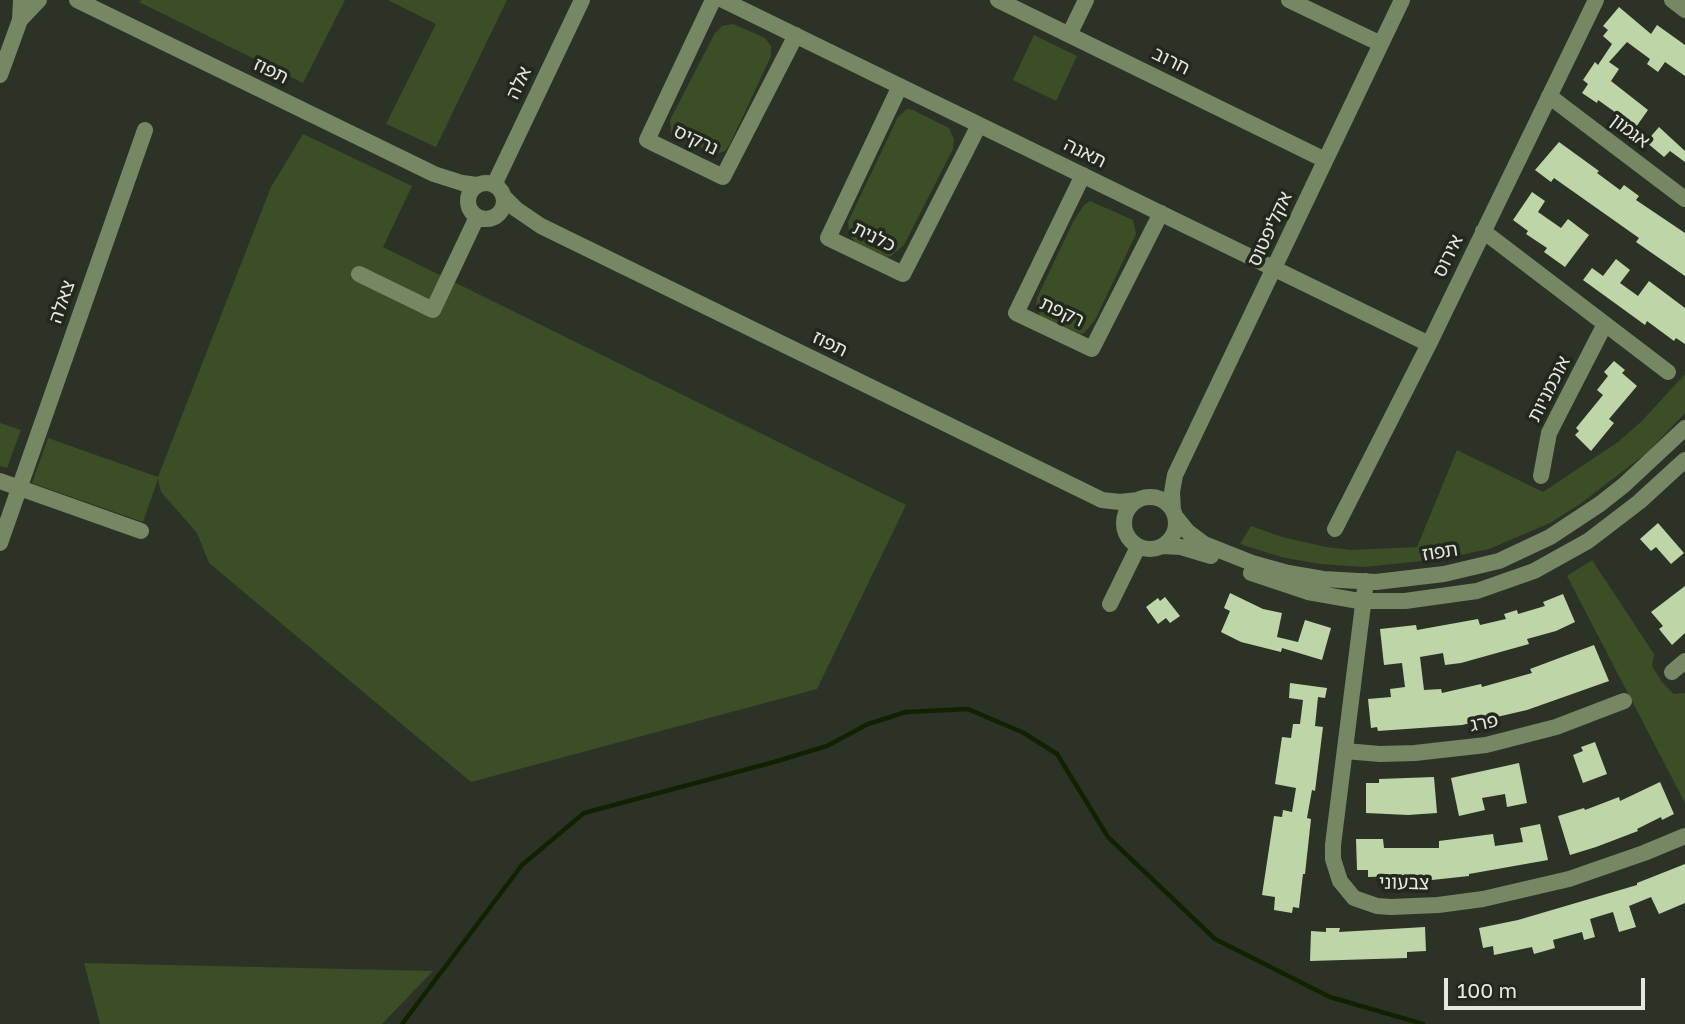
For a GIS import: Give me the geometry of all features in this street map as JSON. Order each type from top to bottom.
[{"type":"street","points":[[0,75],[20,20],[21,0]]},
{"type":"street","points":[[20,20],[40,0]]},
{"type":"street","name":"אלה","points":[[491,188],[582,0]]},
{"type":"street","name":"נרקיס","points":[[713,0],[647,140],[723,177],[796,36]]},
{"type":"street","name":"תאנה","points":[[723,0],[1429,344]]},
{"type":"street","name":"חרוב","points":[[998,0],[1325,160]]},
{"type":"street","points":[[1069,35],[1086,0]]},
{"type":"street","points":[[1289,0],[1381,44]]},
{"type":"street","name":"אקליפטוס","points":[[1174,513],[1172,492],[1175,475],[1402,0]]},
{"type":"street","name":"אירוס","points":[[1335,529],[1429,344],[1596,0]]},
{"type":"street","points":[[1672,0],[1685,10]]},
{"type":"street","name":"תפוז","points":[[84,2],[434,174],[491,188],[541,226],[1102,500],[1125,527]]},
{"type":"street","name":"כלנית","points":[[900,86],[828,238],[903,274],[979,125]]},
{"type":"street","name":"אגמון","points":[[1549,96],[1685,199]]},
{"type":"street","name":"צאלה","points":[[0,543],[145,130]]},
{"type":"street","name":"תפוז","points":[[434,174],[480,213],[541,226]]},
{"type":"street","name":"רקפת","points":[[1083,175],[1016,313],[1092,349],[1161,213]]},
{"type":"street","points":[[491,188],[502,209],[480,213],[468,196],[491,188]]},
{"type":"street","points":[[359,274],[433,310],[480,213]]},
{"type":"street","points":[[1483,232],[1668,372]]},
{"type":"street","name":"אוכמניות","points":[[1541,476],[1549,433],[1605,324]]},
{"type":"street","name":"תפוז","points":[[1174,513],[1184,528],[1200,541],[1252,563],[1306,576],[1366,582],[1402,580],[1472,569],[1525,550],[1559,532],[1632,478],[1685,428]]},
{"type":"street","points":[[1163,546],[1203,552],[1278,583],[1308,592],[1364,601],[1405,601],[1447,596],[1477,591],[1534,570],[1572,550],[1613,522],[1685,460]]},
{"type":"street","name":"אקליפטוס","points":[[1140,499],[1162,487],[1175,475]]},
{"type":"street","points":[[0,481],[141,531]]},
{"type":"street","points":[[1158,498],[1167,503],[1174,513],[1176,531],[1171,540],[1163,546],[1153,550],[1138,547],[1130,540],[1125,527],[1127,511],[1140,499],[1158,498]]},
{"type":"street","name":"תפוז","points":[[1102,500],[1119,502],[1140,499]]},
{"type":"street","points":[[1110,604],[1138,547]]},
{"type":"street","name":"צבעוני","points":[[1366,582],[1333,845],[1335,871],[1354,898],[1377,906],[1438,905],[1527,890],[1608,867],[1685,836]]},
{"type":"street","points":[[1672,672],[1685,661]]},
{"type":"street","name":"פרג","points":[[1345,751],[1415,753],[1486,745],[1556,727],[1625,701]]},
{"type":"green space","points":[[345,0],[303,83],[139,2]]},
{"type":"green space","points":[[388,0],[507,0],[436,147],[386,124],[436,24]]},
{"type":"green space","points":[[733,24],[765,38],[771,46],[771,56],[729,146],[717,154],[671,134],[670,120],[715,33],[722,26]]},
{"type":"green space","points":[[1034,35],[1077,56],[1056,101],[1013,80]]},
{"type":"green space","points":[[907,109],[949,128],[954,139],[953,149],[904,245],[887,257],[856,244],[849,233],[848,222],[898,117]]},
{"type":"green space","points":[[303,134],[412,186],[383,247],[906,505],[817,689],[471,782],[209,563],[197,533],[161,492],[158,479],[143,522],[32,483],[48,438],[158,477],[271,187]]},
{"type":"green space","points":[[1090,201],[1133,220],[1136,234],[1095,320],[1080,334],[1040,316],[1036,306],[1037,298],[1074,220]]},
{"type":"green space","points":[[1685,374],[1685,413],[1648,452],[1580,504],[1550,523],[1489,549],[1442,559],[1363,567],[1320,564],[1281,557],[1240,544],[1251,526],[1282,537],[1326,547],[1351,550],[1417,547],[1457,450],[1543,492],[1618,442],[1642,421]]},
{"type":"green space","points":[[0,423],[21,430],[7,468],[0,466]]},
{"type":"green space","points":[[1592,560],[1654,654],[1652,666],[1662,682],[1674,694],[1685,693],[1685,803],[1567,576]]},
{"type":"green space","points":[[84,963],[433,971],[382,1024],[100,1024]]},
{"type":"building","points":[[1619,7],[1651,34],[1657,25],[1685,45],[1685,76],[1665,62],[1658,72],[1647,64],[1650,59],[1627,42],[1609,62],[1619,69],[1611,81],[1648,110],[1636,127],[1598,100],[1597,103],[1582,93],[1588,84],[1583,80],[1595,62],[1598,65],[1612,44],[1603,36],[1608,30],[1603,26]]},
{"type":"building","points":[[1659,127],[1685,151],[1685,162],[1670,151],[1664,157],[1646,142]]},
{"type":"building","points":[[1559,142],[1620,190],[1624,185],[1639,196],[1636,200],[1685,233],[1685,276],[1636,242],[1639,238],[1554,178],[1551,182],[1535,170]]},
{"type":"building","points":[[1532,192],[1545,201],[1538,212],[1561,228],[1568,219],[1589,235],[1565,267],[1544,252],[1547,248],[1526,234],[1528,231],[1513,220]]},
{"type":"building","points":[[1616,259],[1630,270],[1620,283],[1638,296],[1649,281],[1685,308],[1685,344],[1676,338],[1674,341],[1647,321],[1645,325],[1583,280],[1592,268],[1603,276]]},
{"type":"building","points":[[1614,361],[1625,370],[1622,373],[1637,386],[1609,419],[1614,423],[1591,451],[1575,435],[1579,431],[1576,428],[1603,395],[1597,390],[1608,376],[1604,372]]},
{"type":"building","points":[[1658,523],[1684,553],[1671,564],[1656,547],[1651,551],[1640,539]]},
{"type":"building","points":[[1685,586],[1685,633],[1672,645],[1659,629],[1663,626],[1651,612]]},
{"type":"building","points":[[1230,593],[1263,609],[1282,613],[1277,637],[1298,642],[1305,620],[1331,628],[1322,660],[1282,648],[1281,652],[1241,642],[1221,632],[1230,611],[1224,608]]},
{"type":"building","points":[[1563,594],[1575,622],[1556,631],[1527,639],[1529,644],[1461,663],[1445,665],[1443,653],[1420,657],[1424,690],[1441,689],[1442,693],[1481,684],[1482,687],[1532,673],[1530,669],[1594,645],[1609,681],[1527,710],[1462,725],[1378,731],[1377,727],[1371,728],[1368,699],[1391,697],[1390,689],[1405,687],[1402,663],[1384,665],[1380,629],[1416,625],[1417,630],[1478,619],[1480,625],[1506,619],[1504,614],[1517,610],[1518,614],[1545,606],[1543,602]]},
{"type":"building","points":[[1165,597],[1180,616],[1170,623],[1166,618],[1158,624],[1146,607],[1158,598],[1160,601]]},
{"type":"building","points":[[1290,683],[1327,688],[1325,698],[1318,697],[1315,726],[1323,727],[1315,791],[1312,790],[1307,818],[1311,819],[1305,874],[1299,908],[1293,907],[1292,913],[1274,910],[1275,897],[1262,895],[1274,816],[1282,817],[1283,810],[1292,812],[1296,788],[1275,784],[1282,737],[1291,738],[1293,724],[1300,724],[1303,700],[1289,698]]},
{"type":"building","points":[[1595,742],[1607,774],[1583,783],[1573,755],[1583,751],[1581,747]]},
{"type":"building","points":[[1519,763],[1527,803],[1507,807],[1505,794],[1482,798],[1485,810],[1459,816],[1451,778]]},
{"type":"building","points":[[1434,777],[1437,813],[1366,813],[1366,783],[1379,783],[1379,779]]},
{"type":"building","points":[[1660,782],[1674,814],[1662,820],[1661,817],[1637,829],[1638,831],[1570,855],[1558,816],[1584,808],[1585,810],[1619,797],[1620,801]]},
{"type":"building","points":[[1540,824],[1548,860],[1469,876],[1432,880],[1403,880],[1403,876],[1368,877],[1368,870],[1357,870],[1356,839],[1383,839],[1384,848],[1439,848],[1439,841],[1493,834],[1495,846],[1523,842],[1520,828]]},
{"type":"building","points":[[1685,864],[1685,903],[1659,914],[1651,897],[1629,906],[1636,927],[1619,932],[1613,912],[1590,919],[1595,937],[1584,940],[1582,932],[1553,940],[1555,948],[1534,954],[1532,947],[1494,955],[1493,946],[1483,948],[1479,928],[1518,920],[1637,885]]},
{"type":"building","points":[[1425,927],[1426,951],[1407,952],[1407,958],[1310,961],[1311,931],[1326,932],[1326,928],[1340,928],[1339,932]]},
{"type":"waterway","points":[[402,1024],[522,865],[584,813],[827,746],[868,724],[906,712],[968,709],[1024,733],[1057,754],[1108,837],[1215,939],[1330,997],[1423,1024]]}]
